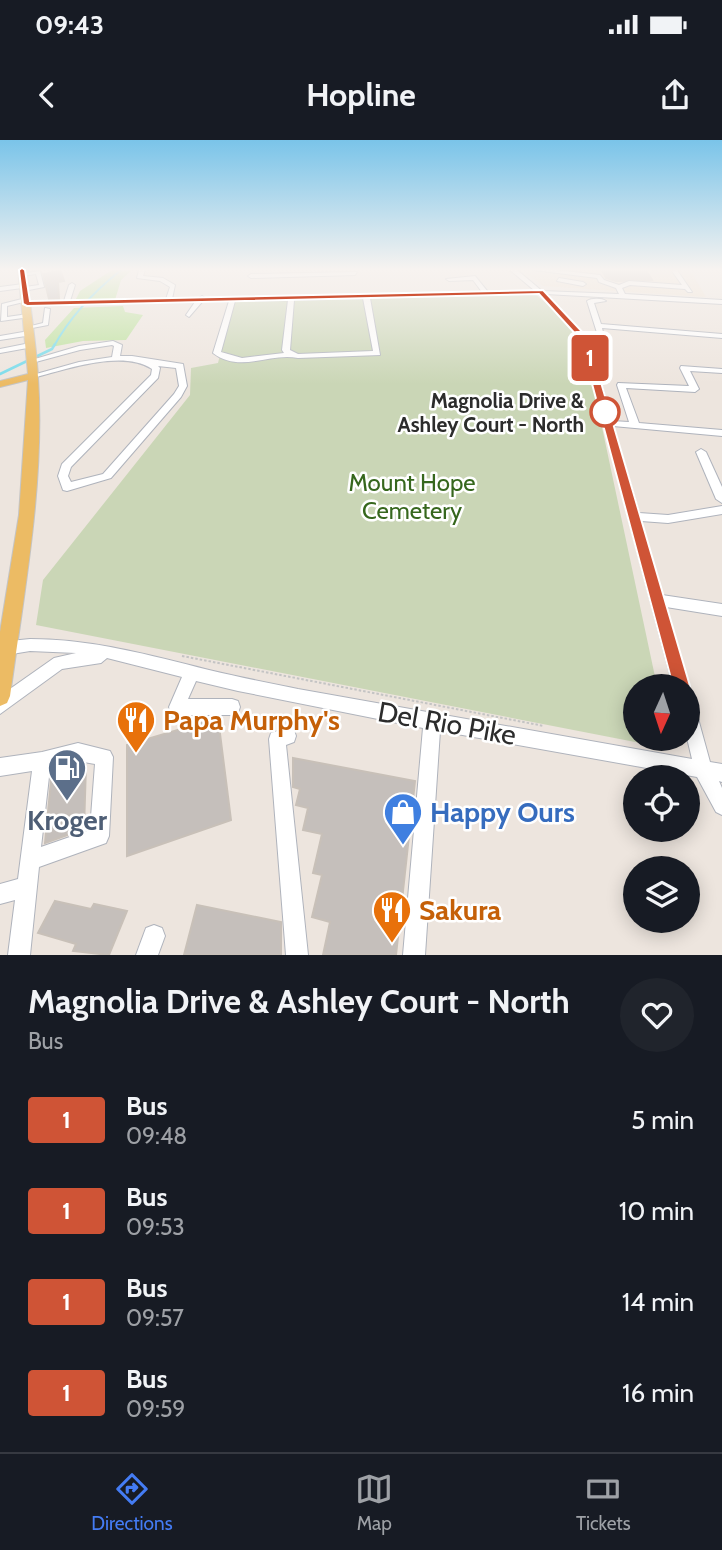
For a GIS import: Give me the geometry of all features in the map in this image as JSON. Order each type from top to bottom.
[{"type":"main road","points":[[0,696],[4,648],[26,515],[33,415],[28,308]]},
{"type":"main road","points":[[2,383],[32,361]]},
{"type":"street","points":[[190,315],[195,308]]},
{"type":"street","points":[[230,308],[217,353],[222,357],[237,359],[289,354],[377,353],[368,308]]},
{"type":"street","points":[[289,354],[286,350],[291,308]]},
{"type":"street","points":[[557,308],[578,328],[585,341],[678,674]]},
{"type":"street","points":[[585,341],[602,338],[592,308]]},
{"type":"street","points":[[691,308],[719,310]]},
{"type":"street","points":[[3,325],[46,324],[47,309]]},
{"type":"street","points":[[0,338],[29,325]]},
{"type":"street","points":[[599,327],[722,336]]},
{"type":"street","points":[[32,361],[79,348],[113,343],[118,345],[116,359]]},
{"type":"street","points":[[0,351],[32,361],[132,358],[180,366],[183,386],[178,395],[107,476],[67,487],[64,476],[66,466],[155,376],[156,368],[148,362]]},
{"type":"street","points":[[635,425],[621,385],[695,388],[684,368],[722,371]]},
{"type":"street","points":[[608,423],[722,433]]},
{"type":"street","points":[[701,452],[722,499]]},
{"type":"street","points":[[634,517],[668,519],[722,510]]},
{"type":"street","points":[[659,600],[722,610]]},
{"type":"street","name":"Del Rio Pike","points":[[4,648],[34,643],[113,654],[192,673],[432,721],[722,773]]},
{"type":"street","points":[[0,706],[60,663],[113,654]]},
{"type":"street","points":[[192,673],[177,706],[232,708]]},
{"type":"street","points":[[414,955],[432,721]]},
{"type":"street","points":[[288,736],[277,739],[297,955]]},
{"type":"street","points":[[698,751],[703,770],[722,806]]},
{"type":"street","points":[[0,767],[78,752],[104,757],[99,836],[30,861]]},
{"type":"street","points":[[19,955],[42,761]]},
{"type":"street","points":[[0,894],[27,887]]},
{"type":"path","points":[[174,655],[552,727]]},
{"type":"green space","points":[[74,308],[124,308],[125,312],[143,315],[126,340],[83,341],[46,348],[45,340]]},
{"type":"green space","name":"Mount Hope Cemetery","points":[[232,308],[552,308],[582,333],[654,674],[623,674],[623,740],[36,625],[43,580],[190,395],[191,368],[218,363]]},
{"type":"building","points":[[218,718],[231,820],[127,856],[127,745]]},
{"type":"building","points":[[293,758],[415,781],[396,955],[323,955],[330,922],[312,917],[322,875],[313,873],[322,834],[303,830],[308,808],[296,805],[300,789],[293,787]]},
{"type":"building","name":"Kroger","points":[[78,764],[86,765],[84,829],[45,843],[52,771]]},
{"type":"building","points":[[55,901],[91,909],[94,904],[127,911],[109,955],[73,951],[76,944],[38,933]]},
{"type":"building","points":[[197,905],[281,922],[281,955],[184,955]]},
{"type":"waterway","points":[[54,346],[82,308]]},
{"type":"waterway","points":[[0,374],[52,349],[55,344]]},
{"type":"bus line","name":"1","points":[[557,308],[578,328],[584,338],[678,674]]},
{"type":"place","name":"Magnolia Drive & Ashley Court - North","points":[[605,412]]},
{"type":"place","name":"Papa Murphy's","points":[[136,754]]},
{"type":"place","name":"Kroger","points":[[67,802]]},
{"type":"place","name":"Happy Ours","points":[[403,846]]},
{"type":"place","name":"Sakura","points":[[392,944]]}]
